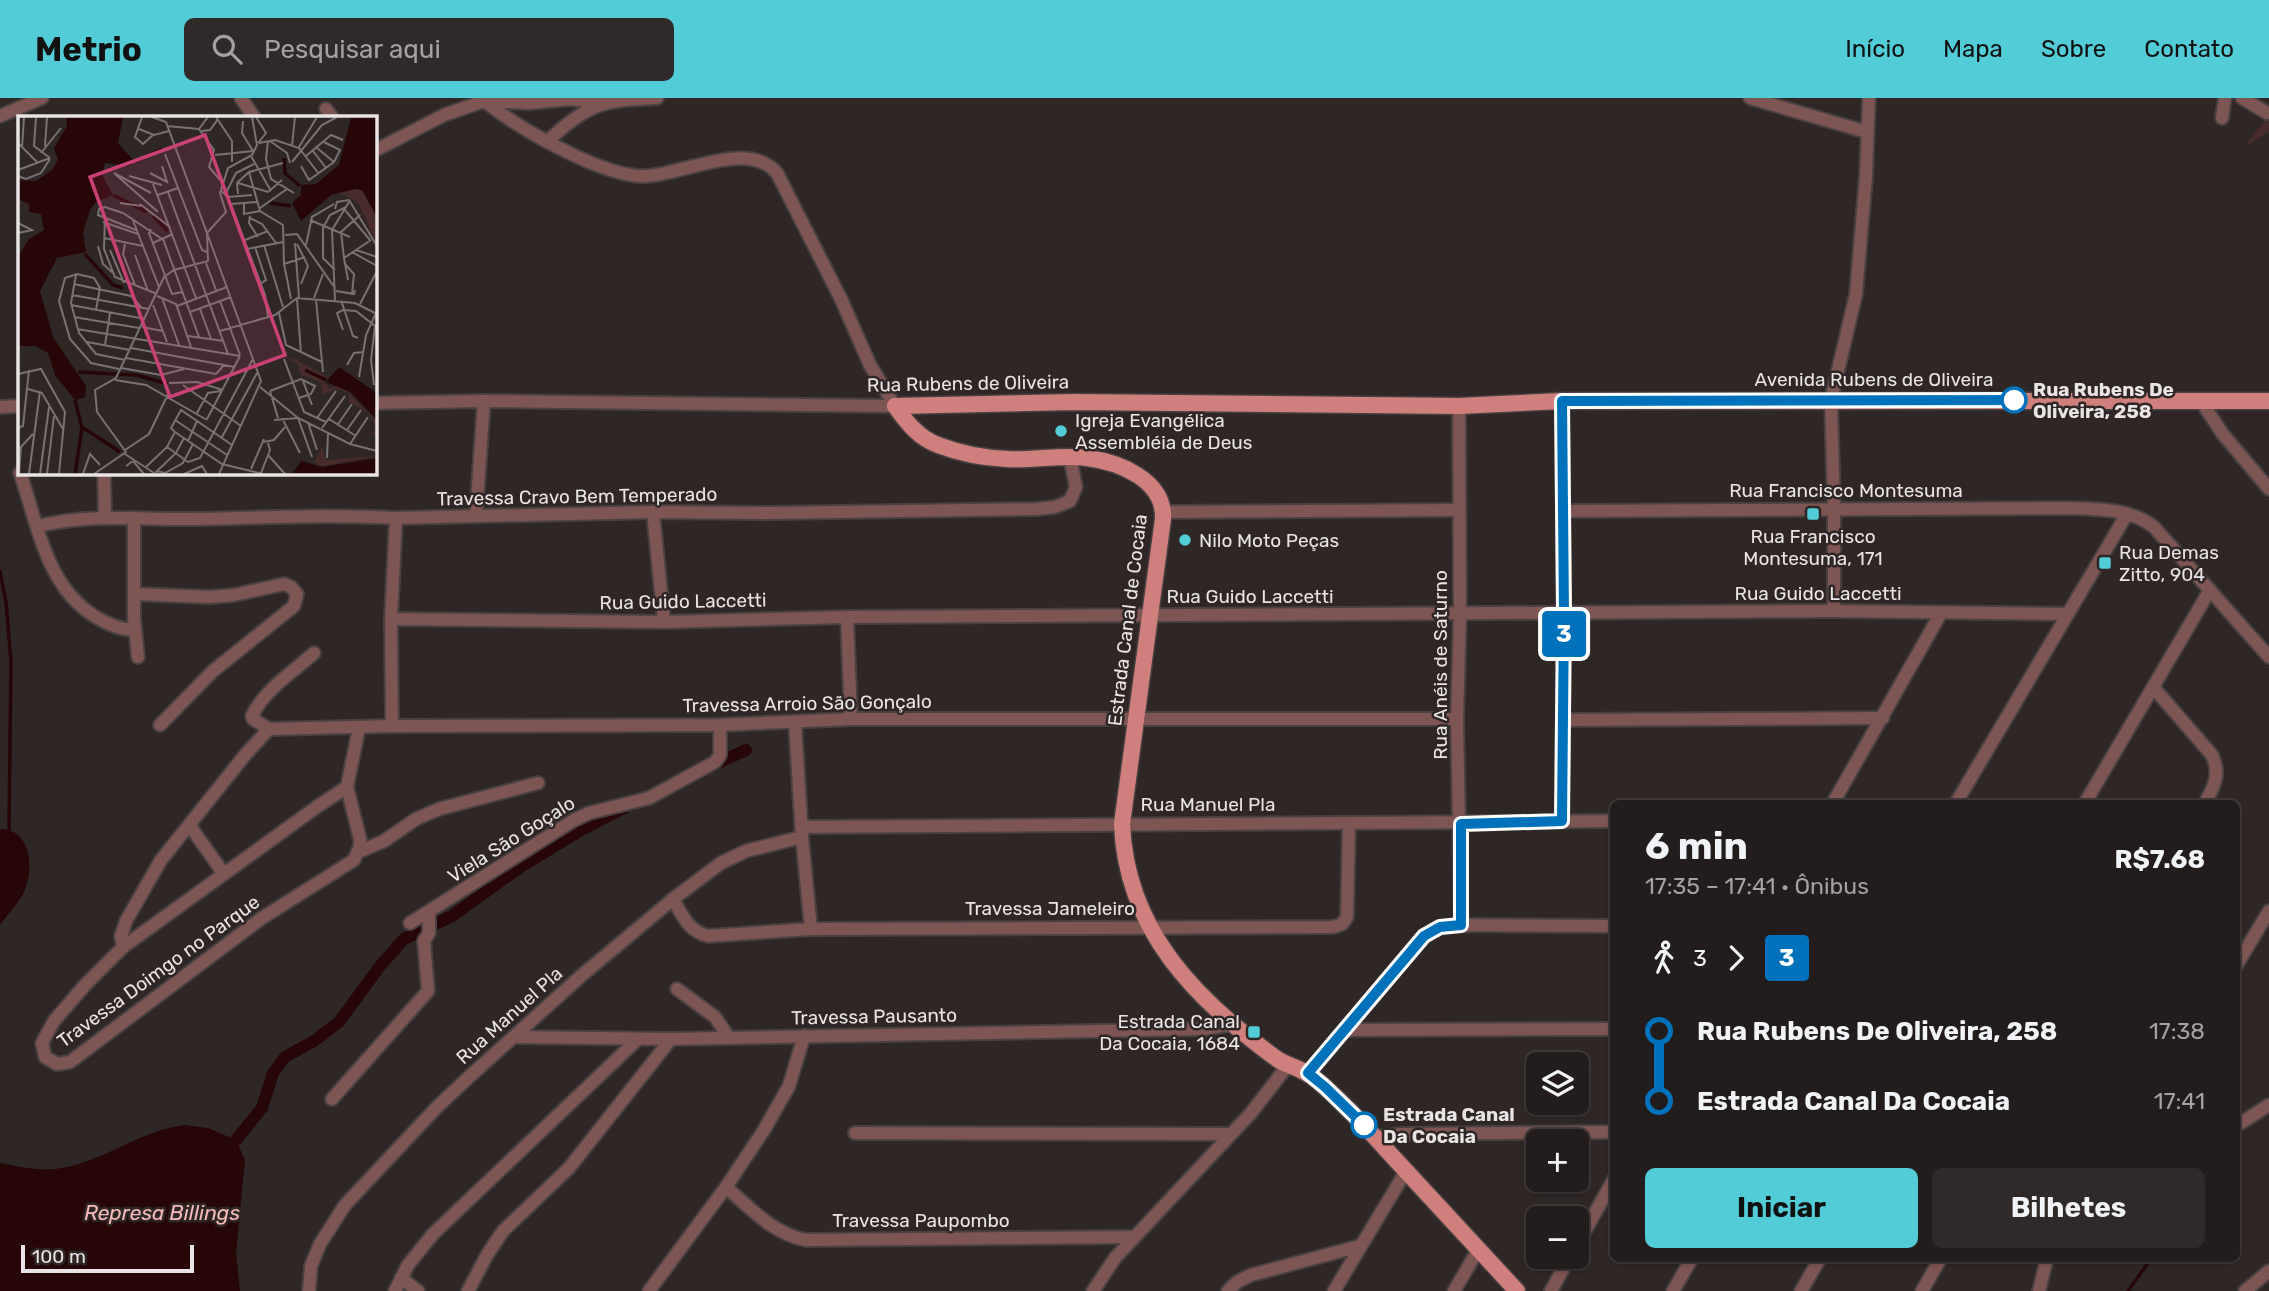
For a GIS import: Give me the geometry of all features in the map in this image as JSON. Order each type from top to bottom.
[{"type":"main road","name":"Avenida Rubens de Oliveira","points":[[1562,401],[2269,401]]},
{"type":"main road","name":"Rua Rubens de Oliveira","points":[[895,406],[1073,402],[1459,406],[1562,401]]},
{"type":"main road","name":"Estrada Canal de Cocaia","points":[[895,406],[918,433],[937,445],[1002,459],[1070,457],[1103,461],[1142,477],[1156,493],[1163,512],[1122,824],[1125,857],[1135,894],[1157,942],[1190,985],[1233,1024],[1288,1065],[1308,1073],[1325,1087],[1517,1291]]},
{"type":"street","points":[[0,116],[42,98]]},
{"type":"street","points":[[241,98],[253,116]]},
{"type":"street","points":[[376,149],[482,99],[529,103],[570,99],[600,101],[657,98]]},
{"type":"street","points":[[1750,98],[1768,100],[1867,132]]},
{"type":"street","points":[[1834,611],[1831,400],[1856,294],[1861,248],[1868,98]]},
{"type":"street","points":[[2222,118],[2225,98]]},
{"type":"street","points":[[2242,98],[2267,113]]},
{"type":"street","name":"Estrada Canal de Cocaia","points":[[482,99],[547,142],[579,157],[635,176],[733,160],[762,162],[772,167],[841,299],[870,365],[895,406]]},
{"type":"street","points":[[547,142],[574,118],[600,101]]},
{"type":"street","points":[[476,515],[484,401]]},
{"type":"street","name":"Rua Rubens de Oliveira","points":[[376,403],[484,401],[895,406]]},
{"type":"street","points":[[1562,401],[1562,821]]},
{"type":"street","points":[[2201,401],[2222,433],[2269,489]]},
{"type":"street","points":[[0,407],[18,406]]},
{"type":"street","name":"Rua Anéis de Saturno","points":[[1459,406],[1460,614],[1457,719],[1461,925]]},
{"type":"street","name":"Travessa Cravo Bem Temperado","points":[[37,526],[105,517],[396,518],[653,512],[855,513],[1037,509],[1055,507],[1070,501],[1075,494],[1070,457]]},
{"type":"street","points":[[20,474],[59,583],[71,598],[91,615],[108,624],[135,629]]},
{"type":"street","points":[[104,474],[105,517]]},
{"type":"street","name":"Rua Francisco Montesuma","points":[[1564,511],[2067,508],[2127,514]]},
{"type":"street","points":[[1163,512],[1458,510]]},
{"type":"street","points":[[653,512],[664,622]]},
{"type":"street","points":[[1958,800],[2127,514],[2154,527],[2269,657]]},
{"type":"street","points":[[134,517],[134,594],[138,657]]},
{"type":"street","points":[[392,726],[391,619],[396,518]]},
{"type":"street","points":[[134,594],[210,597],[234,595],[284,584],[297,594],[294,606],[213,671],[160,725]]},
{"type":"street","points":[[2087,800],[2210,590]]},
{"type":"street","name":"Rua Guido Laccetti","points":[[391,619],[664,622],[847,617],[1834,611],[2068,614]]},
{"type":"street","points":[[1835,800],[1941,613]]},
{"type":"street","points":[[847,617],[851,719]]},
{"type":"street","points":[[123,947],[121,936],[125,921],[161,860],[244,755],[269,729],[252,718],[255,710],[268,694],[314,653]]},
{"type":"street","points":[[2153,687],[2212,755],[2217,773],[2214,787],[2207,800]]},
{"type":"street","points":[[1563,720],[1883,718]]},
{"type":"street","name":"Travessa Arroio São Gonçalo","points":[[269,729],[795,723],[851,719],[1457,719]]},
{"type":"street","points":[[795,723],[811,929]]},
{"type":"street","name":"Viela São Goçalo","points":[[410,923],[574,820],[589,813],[649,798],[715,762],[720,755],[720,724]]},
{"type":"street","points":[[358,852],[360,839],[347,787],[359,728]]},
{"type":"street","points":[[358,852],[384,841],[426,814],[538,783]]},
{"type":"street","name":"Travessa Doimgo no Parque","points":[[347,787],[123,947],[85,985],[47,1032],[42,1043],[45,1057],[57,1064],[69,1062],[262,918],[351,862],[358,852]]},
{"type":"street","name":"Rua Manuel Pla","points":[[309,1291],[311,1266],[320,1244],[345,1205],[437,1107],[581,976],[673,899],[732,857],[746,851],[802,832],[1122,824],[1610,821]]},
{"type":"street","name":"Travessa Jameleiro","points":[[673,899],[687,925],[708,936],[811,929],[1333,927],[1342,924],[1347,917],[1349,823]]},
{"type":"street","points":[[190,826],[225,874]]},
{"type":"street","points":[[2240,959],[2269,911]]},
{"type":"street","points":[[332,1100],[428,991],[424,941],[429,931],[429,913]]},
{"type":"street","points":[[1308,1073],[1424,936],[1440,927],[1610,926]]},
{"type":"street","points":[[677,989],[715,1017],[729,1038]]},
{"type":"street","name":"Travessa Pausanto","points":[[514,1037],[804,1037],[1204,1029],[1233,1024]]},
{"type":"street","points":[[1345,1030],[1610,1029]]},
{"type":"street","points":[[649,1291],[726,1187],[778,1107],[789,1086],[804,1037]]},
{"type":"street","points":[[395,1291],[417,1252],[433,1234],[638,1039]]},
{"type":"street","points":[[468,1291],[503,1231],[569,1168],[671,1039]]},
{"type":"street","points":[[1093,1291],[1115,1258],[1251,1112],[1288,1065]]},
{"type":"street","points":[[2240,1123],[2269,1105]]},
{"type":"street","points":[[1374,1137],[1401,1134],[1610,1132]]},
{"type":"street","points":[[855,1133],[1228,1135]]},
{"type":"street","points":[[1334,1291],[1406,1171]]},
{"type":"street","points":[[1589,1224],[1610,1186]]},
{"type":"street","name":"Travessa Paupombo","points":[[726,1187],[772,1227],[792,1238],[806,1240],[1134,1237]]},
{"type":"street","points":[[1228,1291],[1237,1282],[1251,1275],[1360,1246]]},
{"type":"street","points":[[1454,1291],[1478,1250]]},
{"type":"street","points":[[1673,1291],[1690,1262]]},
{"type":"street","points":[[1801,1291],[1818,1262]]},
{"type":"street","points":[[1922,1291],[1939,1262]]},
{"type":"street","points":[[2039,1291],[2047,1262]]},
{"type":"street","points":[[1551,1291],[1563,1269]]},
{"type":"street","points":[[2245,1291],[2269,1271]]},
{"type":"street","points":[[401,1278],[418,1291]]},
{"type":"shaded area","points":[[2269,115],[2269,132],[2244,147]]},
{"type":"water","points":[[0,829],[11,831],[25,843],[29,874],[23,894],[0,925]]},
{"type":"water","name":"Represa Billings","points":[[184,1125],[208,1128],[236,1140],[245,1160],[236,1253],[240,1291],[0,1291],[0,1163],[41,1169],[72,1166],[167,1128]]},
{"type":"waterway","points":[[0,571],[6,602],[11,661],[9,829]]},
{"type":"waterway","points":[[709,767],[746,750]]},
{"type":"waterway","points":[[236,1140],[262,1108],[273,1073],[285,1057],[314,1041],[339,1022],[380,966],[404,939],[452,916],[519,868],[583,829],[624,808]]},
{"type":"waterway","points":[[2128,1291],[2148,1263]]},
{"type":"bus line","name":"3","points":[[1364,1125],[1308,1073],[1424,936],[1440,927],[1461,925],[1461,824],[1562,821],[1562,401],[2014,400]]},
{"type":"place","name":"Rua Rubens De Oliveira, 258","points":[[2014,400]]},
{"type":"place","name":"Igreja Evangélica Assembléia de Deus","points":[[1061,431]]},
{"type":"place","name":"Rua Francisco Montesuma, 171","points":[[1813,514]]},
{"type":"place","name":"Nilo Moto Peças","points":[[1185,540]]},
{"type":"place","name":"Rua Demas Zitto, 904","points":[[2105,563]]},
{"type":"place","name":"Estrada Canal Da Cocaia, 1684","points":[[1254,1032]]},
{"type":"place","name":"Estrada Canal Da Cocaia","points":[[1364,1125]]}]
